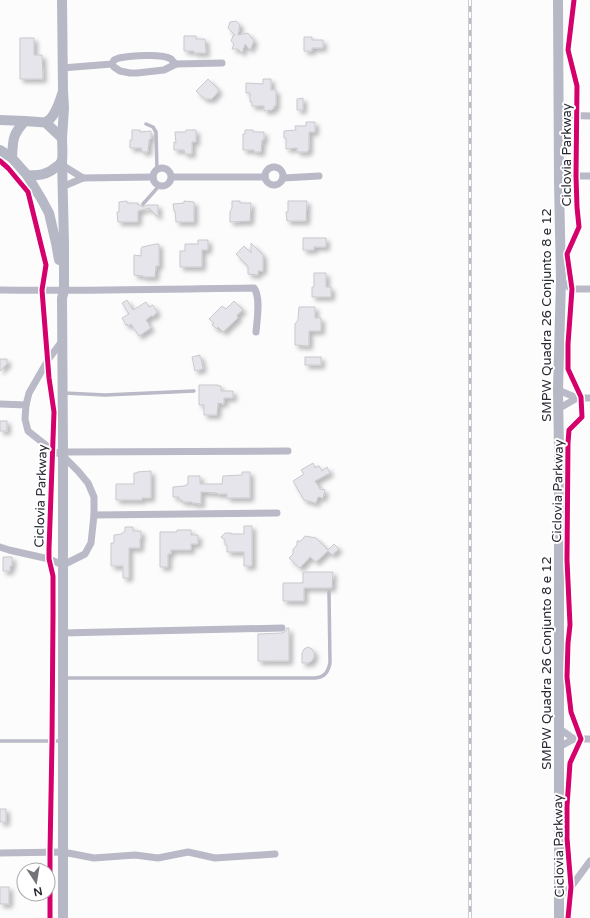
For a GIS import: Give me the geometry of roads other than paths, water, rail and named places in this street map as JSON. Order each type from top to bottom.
[{"type":"street","points":[[62,0],[62,68],[64,108],[62,138],[64,244],[62,293],[64,454],[62,632],[63,918]]},
{"type":"street","name":"SMPW Quadra 26 Conjunto 8 e 12","points":[[558,0],[561,280],[558,390],[558,649],[560,729],[559,918]]},
{"type":"street","points":[[62,68],[112,64],[114,60],[119,58],[150,56],[168,58],[176,64]]},
{"type":"street","points":[[112,64],[120,71],[137,73],[164,70],[176,64],[222,63]]},
{"type":"street","points":[[45,122],[56,110],[63,91]]},
{"type":"street","points":[[559,115],[590,116]]},
{"type":"street","points":[[0,120],[45,122],[62,138]]},
{"type":"street","points":[[12,158],[13,139],[15,133],[25,121]]},
{"type":"street","points":[[0,150],[12,158],[26,175],[42,200],[48,214],[59,257],[62,293]]},
{"type":"street","points":[[26,175],[37,176],[44,174],[52,171],[62,163]]},
{"type":"street","points":[[62,163],[83,178]]},
{"type":"street","points":[[162,167],[170,171],[172,177],[168,184],[159,186],[154,182],[153,174],[157,169],[162,167]]},
{"type":"street","points":[[273,167],[279,169],[283,175],[283,178],[278,185],[272,185],[267,182],[265,177],[267,170],[273,167]]},
{"type":"street","points":[[559,167],[573,176]]},
{"type":"street","points":[[283,178],[319,176]]},
{"type":"street","points":[[559,183],[573,176],[590,176]]},
{"type":"street","points":[[62,187],[83,178],[153,177]]},
{"type":"street","points":[[172,177],[265,177]]},
{"type":"street","points":[[561,280],[571,289]]},
{"type":"street","points":[[0,290],[62,293],[107,289],[254,288],[257,292],[256,332]]},
{"type":"street","points":[[561,297],[571,289],[590,289]]},
{"type":"street","points":[[62,341],[48,360],[29,393],[26,405],[25,419],[28,431],[52,450],[64,454],[288,451]]},
{"type":"street","points":[[558,390],[577,398],[590,398]]},
{"type":"street","points":[[558,409],[577,398]]},
{"type":"street","points":[[0,404],[26,405]]},
{"type":"street","points":[[0,547],[49,559],[63,565],[85,554],[91,543],[94,497],[88,483],[64,454]]},
{"type":"street","points":[[94,515],[277,513]]},
{"type":"street","points":[[0,554],[8,550]]},
{"type":"street","points":[[62,632],[282,628]]},
{"type":"street","points":[[560,729],[574,739]]},
{"type":"street","points":[[559,747],[574,739],[590,739]]},
{"type":"street","points":[[0,853],[62,852],[94,858],[135,855],[158,858],[188,852],[215,858],[275,854]]},
{"type":"street","points":[[559,897],[571,887],[590,861]]},
{"type":"lane","points":[[146,124],[153,127],[156,132],[157,169]]},
{"type":"lane","points":[[143,204],[159,186]]},
{"type":"lane","points":[[63,393],[105,395],[194,391]]},
{"type":"lane","points":[[62,678],[321,677],[327,672],[330,663],[329,592]]},
{"type":"lane","points":[[0,742],[63,741]]},
{"type":"railway","points":[[470,0],[470,918]]}]
